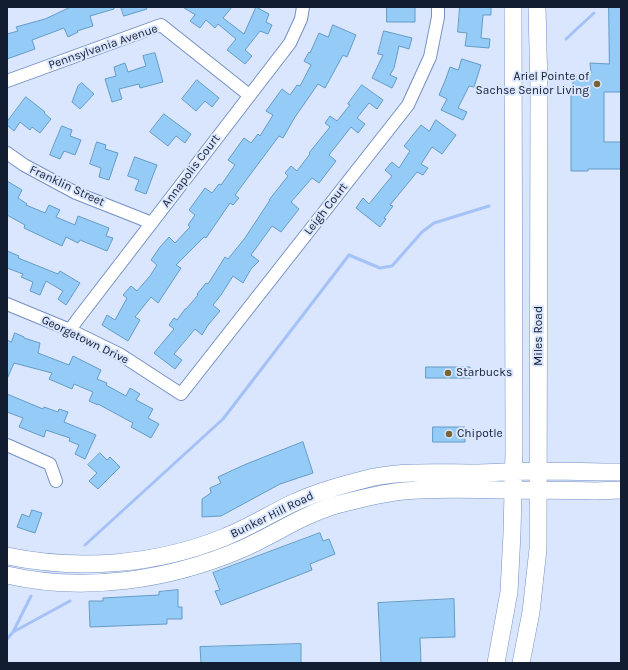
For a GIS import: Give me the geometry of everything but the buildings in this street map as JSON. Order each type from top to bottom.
[{"type":"main road","points":[[513,7],[512,562],[508,599],[498,657],[522,661]]},
{"type":"main road","name":"Miles Road","points":[[522,661],[532,612],[538,549],[539,89],[537,7]]},
{"type":"main road","name":"Bunker Hill Road","points":[[7,575],[52,582],[102,582],[151,576],[198,556],[226,537],[293,503],[331,488],[376,477],[401,474],[538,471],[621,472]]},
{"type":"main road","points":[[331,488],[334,506]]},
{"type":"main road","name":"Bunker Hill Road","points":[[7,556],[55,562],[104,564],[148,559],[198,556],[243,548],[291,523],[334,506],[394,492],[426,490],[621,490]]},
{"type":"street","name":"Annapolis Court","points":[[70,330],[290,43],[301,19],[303,7]]},
{"type":"street","name":"Leigh Court","points":[[181,394],[408,105],[430,57],[438,17],[438,7]]},
{"type":"street","name":"Pennsylvania Avenue","points":[[7,81],[161,25],[249,95]]},
{"type":"street","name":"Franklin Street","points":[[7,153],[24,165],[76,193],[152,223]]},
{"type":"street","name":"Georgetown Drive","points":[[7,304],[70,330],[121,355],[181,394]]},
{"type":"street","points":[[7,445],[50,464],[56,481]]},
{"type":"waterway","points":[[566,39],[594,13]]},
{"type":"waterway","points":[[85,545],[223,419],[349,255],[380,268],[392,266],[422,232],[434,223],[489,206]]},
{"type":"waterway","points":[[7,639],[13,632],[31,596]]},
{"type":"waterway","points":[[13,632],[70,601]]},
{"type":"place","name":"Ariel Pointe of Sachse Senior Living","points":[[597,84]]},
{"type":"place","name":"Starbucks","points":[[448,373]]},
{"type":"place","name":"Chipotle","points":[[449,434]]}]
